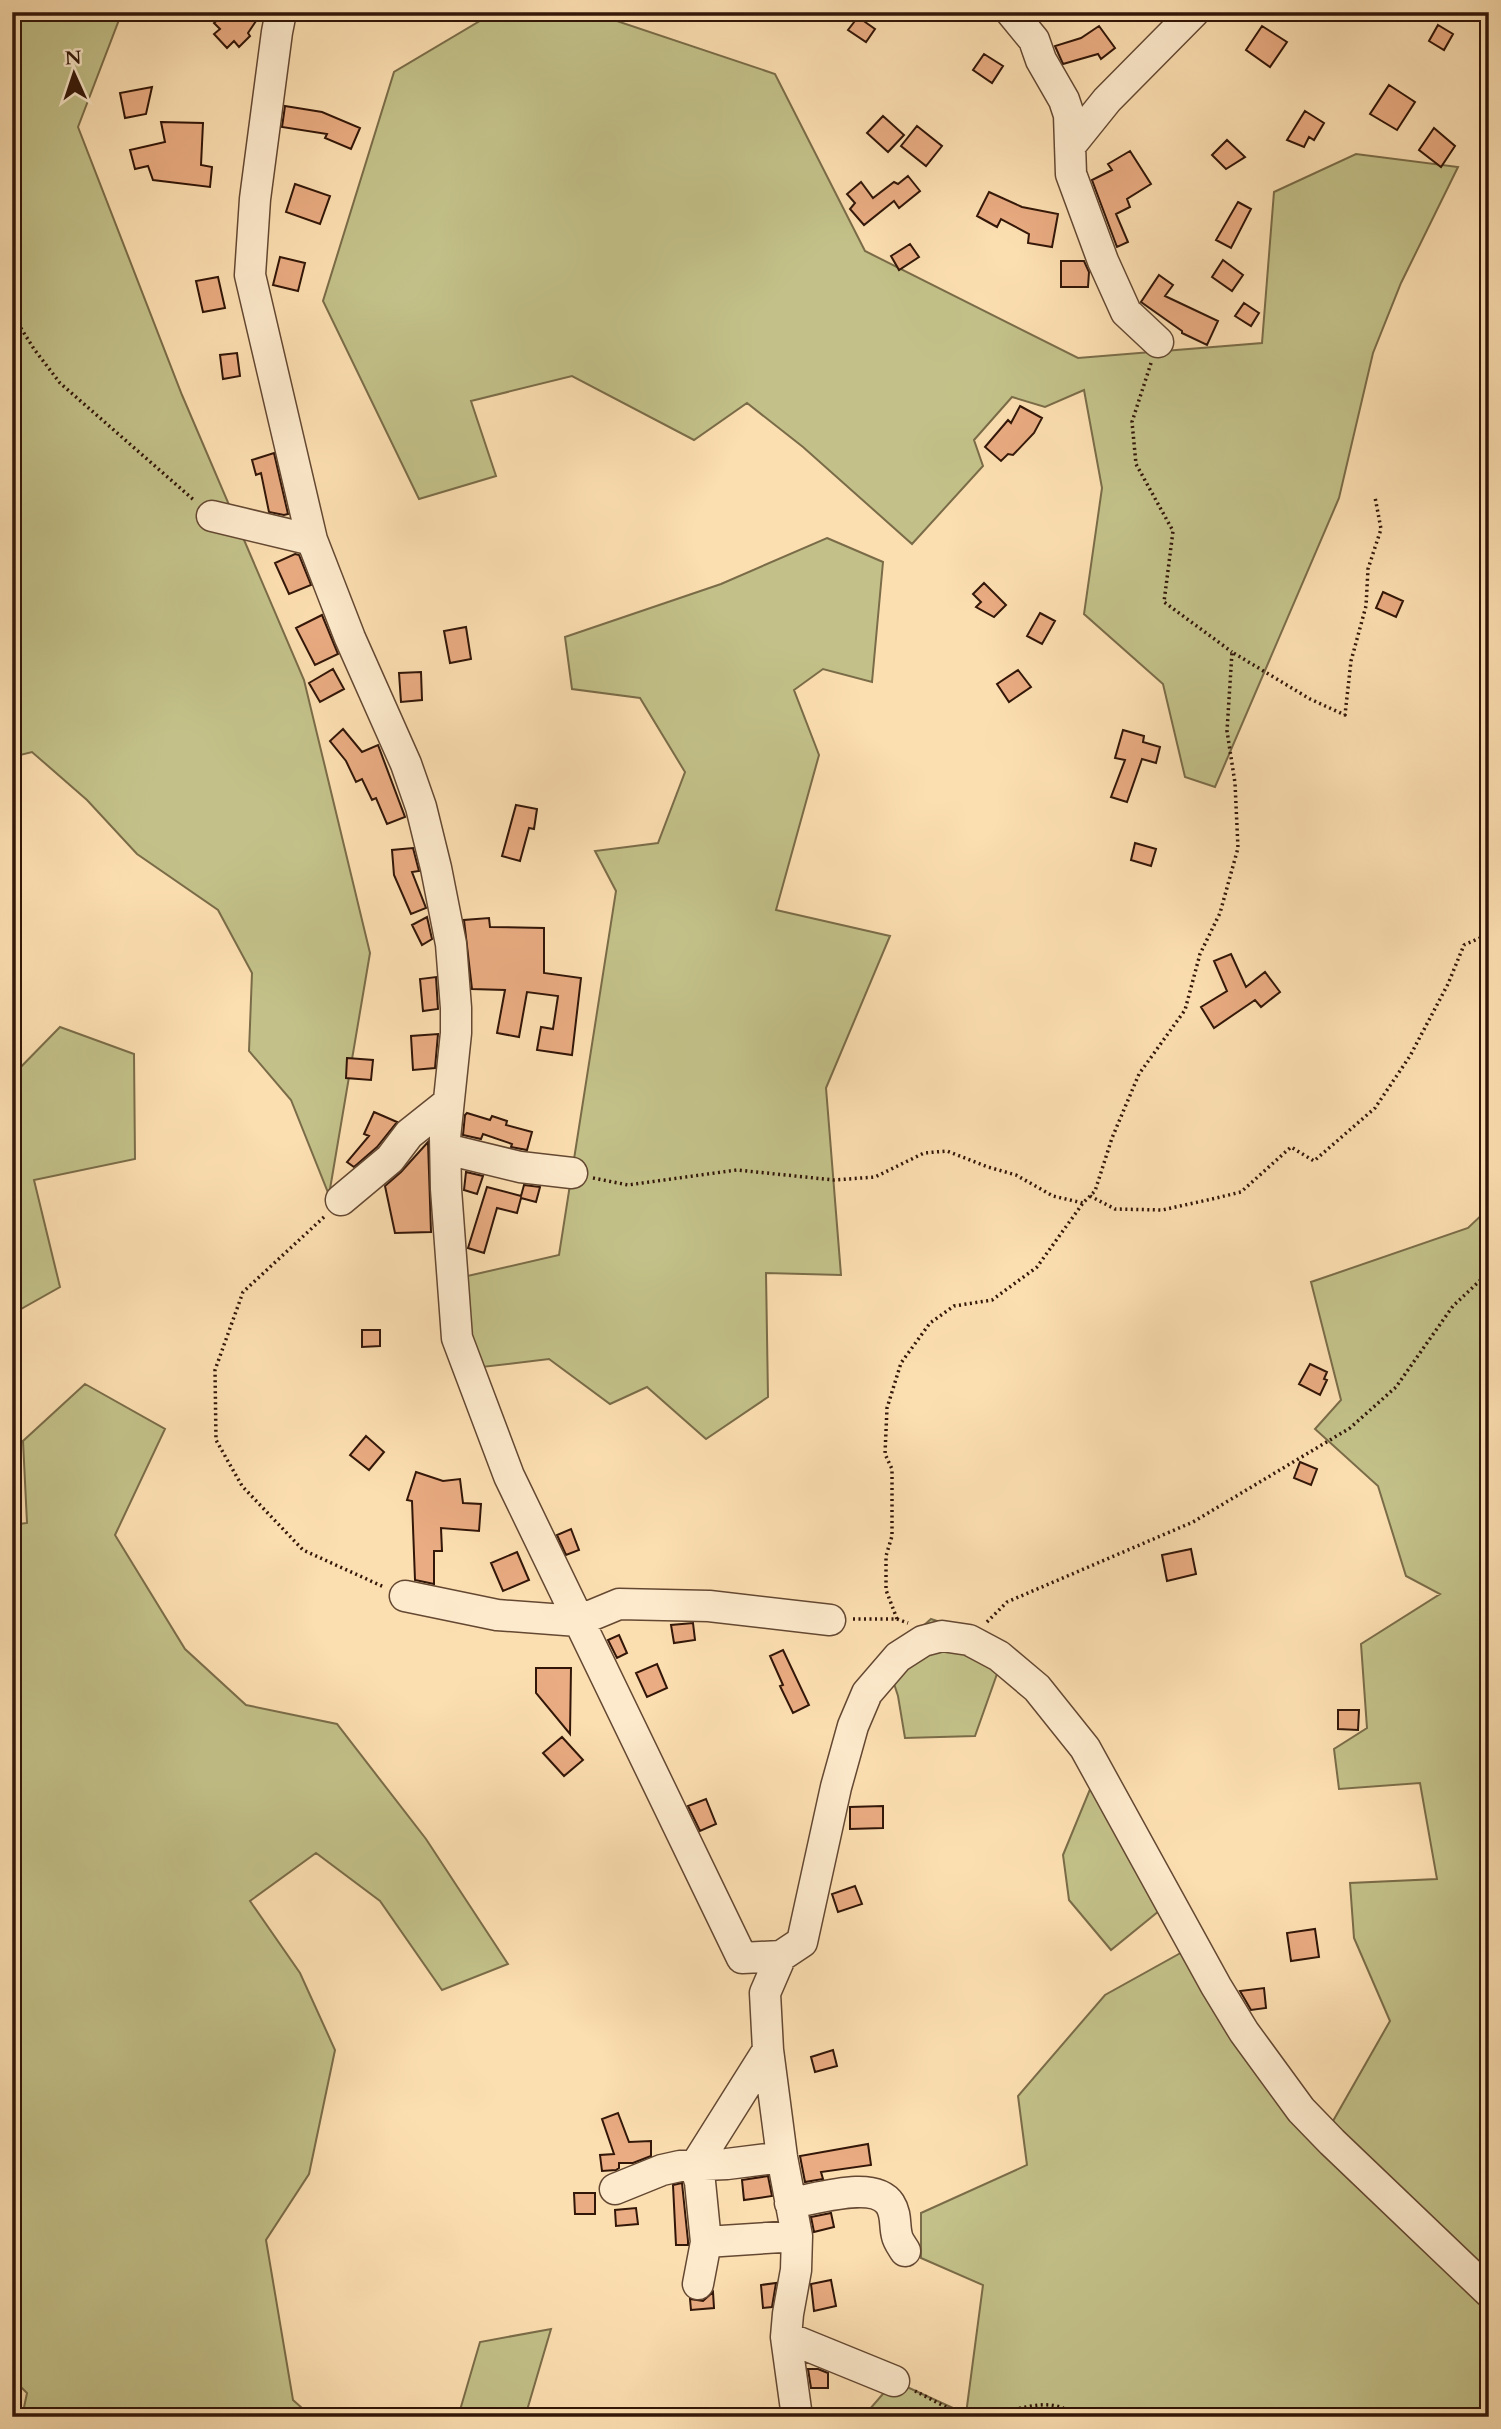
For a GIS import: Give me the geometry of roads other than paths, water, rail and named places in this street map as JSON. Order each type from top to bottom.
[{"type":"street","points":[[281,12],[256,199],[250,275],[312,540],[350,638],[406,764],[421,807],[451,944],[456,1033],[446,1149],[447,1212],[457,1338],[509,1476],[742,1958],[782,1956]]},
{"type":"street","points":[[1011,12],[1034,40],[1041,60],[1064,100],[1069,116],[1071,174],[1103,261],[1126,312],[1158,342]]},
{"type":"street","points":[[1070,146],[1107,100],[1194,12]]},
{"type":"street","points":[[212,516],[312,540]]},
{"type":"street","points":[[341,1200],[390,1159],[408,1134],[448,1104]]},
{"type":"street","points":[[446,1149],[520,1167],[572,1173]]},
{"type":"street","points":[[404,1596],[497,1615],[578,1621],[619,1604],[709,1606],[830,1620]]},
{"type":"street","points":[[797,2417],[786,2337],[794,2286],[797,2236],[782,2157],[768,2050],[765,1993],[782,1956],[802,1942],[836,1787],[853,1726],[867,1693],[898,1657],[923,1641],[955,1638],[999,1656],[1037,1688],[1085,1748],[1216,1986],[1244,2032],[1301,2110],[1489,2292]]},
{"type":"street","points":[[698,2284],[706,2242],[700,2182],[695,2166],[768,2050]]},
{"type":"street","points":[[615,2189],[662,2170],[782,2157]]},
{"type":"street","points":[[790,2203],[857,2192],[876,2194],[890,2202],[896,2219],[897,2237],[905,2250]]},
{"type":"street","points":[[706,2242],[797,2236]]},
{"type":"street","points":[[786,2337],[894,2381]]}]
